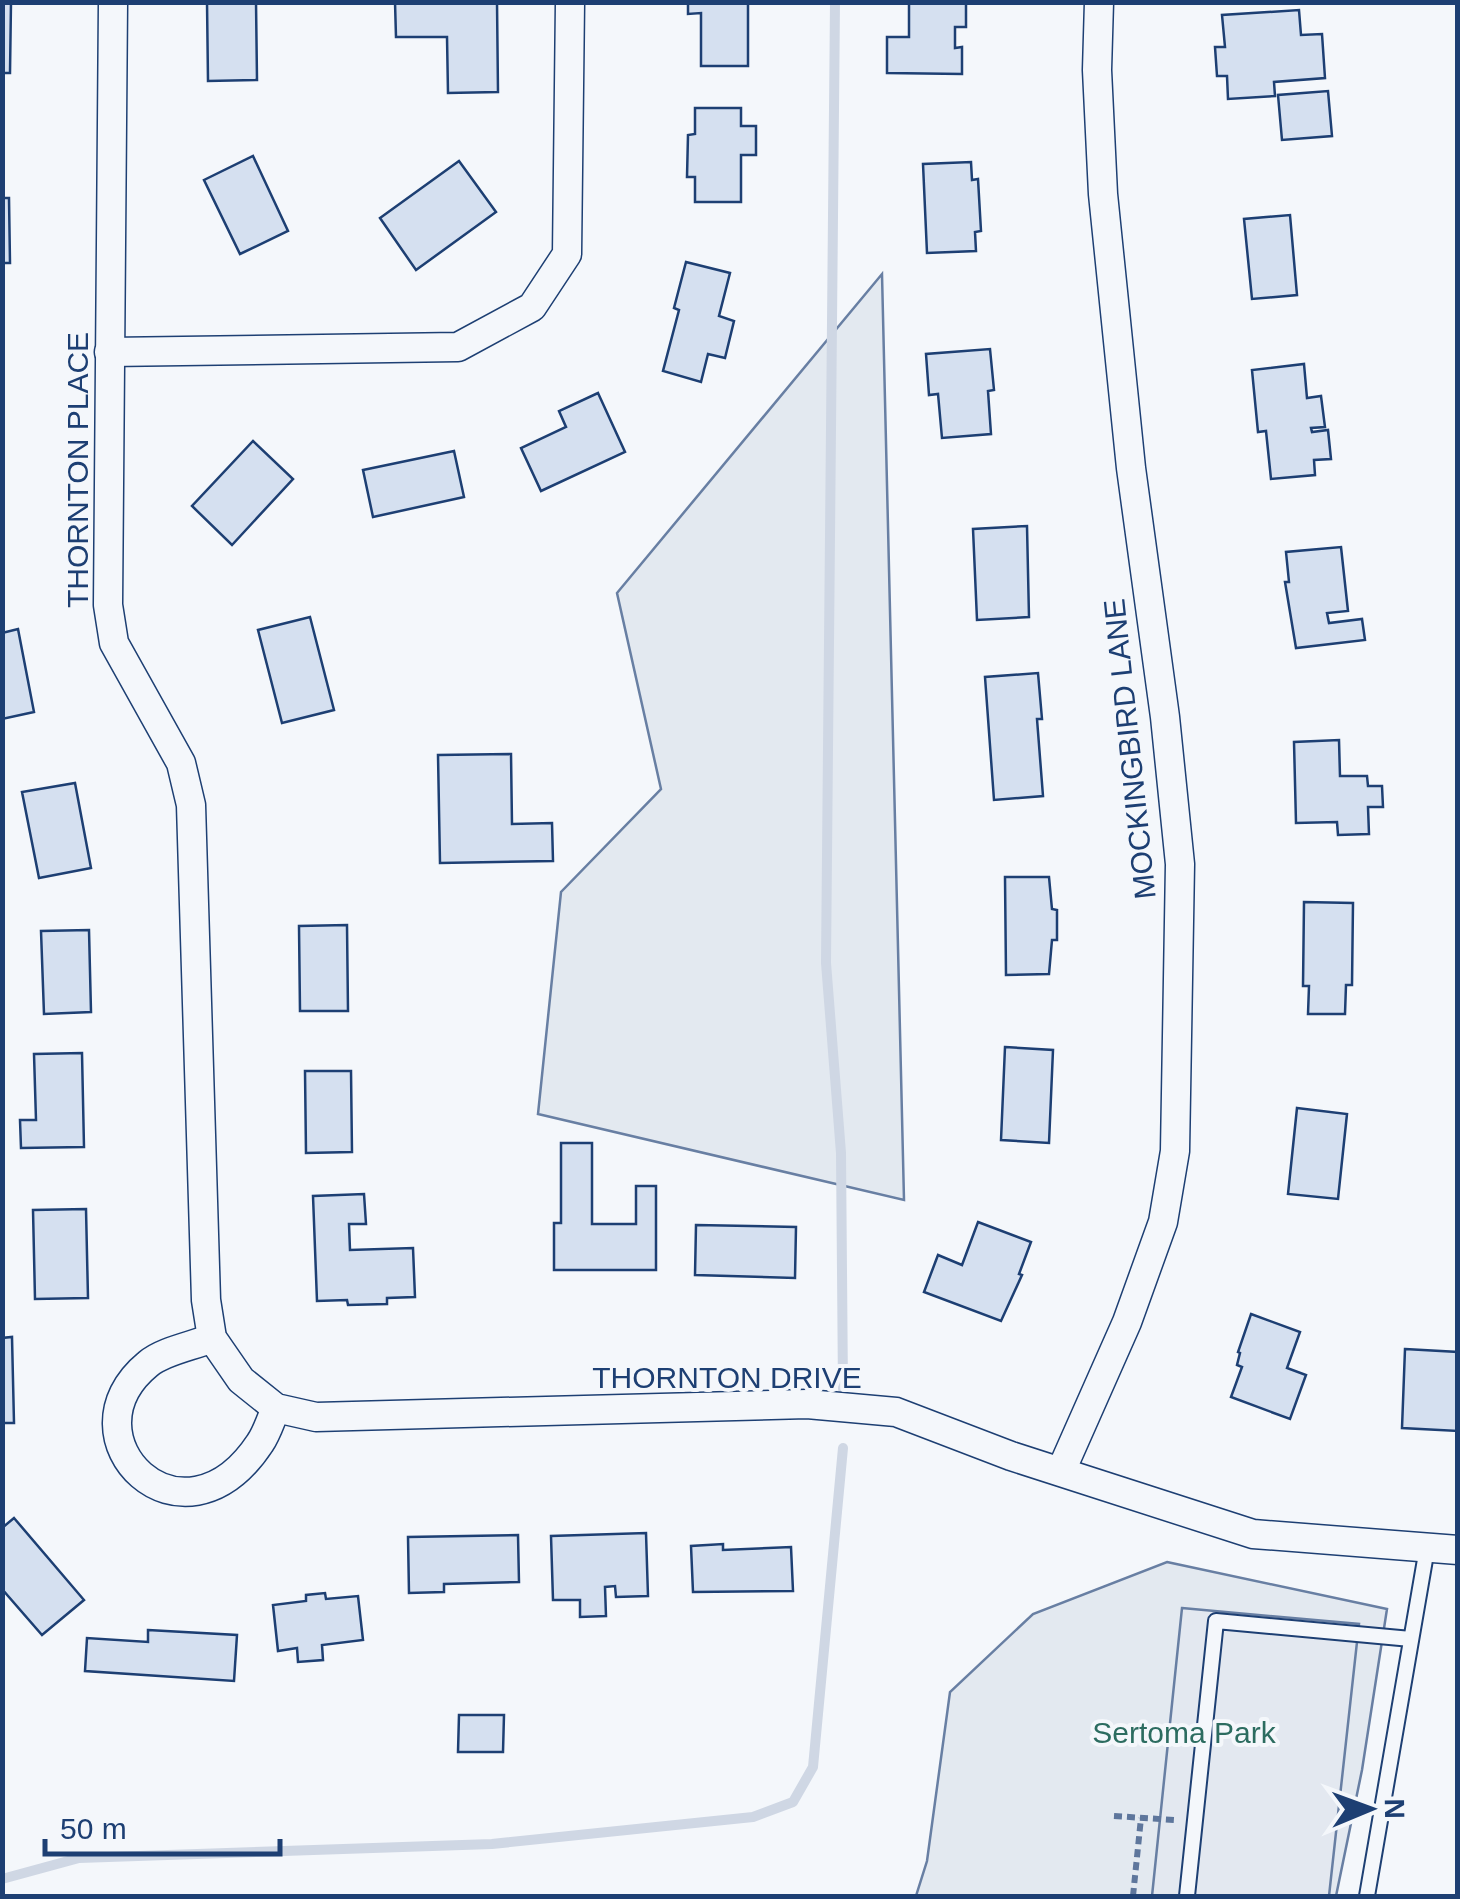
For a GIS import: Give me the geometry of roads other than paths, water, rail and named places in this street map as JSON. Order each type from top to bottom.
[{"type":"street","name":"THORNTON PLACE","points":[[112,2],[108,604],[114,642],[181,763],[192,805],[206,1280],[212,1338]]},
{"type":"street","points":[[109,352],[458,347],[532,306],[566,254],[570,2]]},
{"type":"street","name":"MOCKINGBIRD LANE","points":[[1061,1471],[1127,1322],[1163,1222],[1175,1151],[1180,864],[1103,194],[1097,70],[1099,2]]},
{"type":"street","points":[[212,1338],[241,1380],[276,1408],[260,1443],[234,1472],[202,1492],[172,1491],[148,1483],[129,1465],[118,1438],[125,1389],[150,1362],[212,1338]]},
{"type":"street","name":"THORNTON DRIVE","points":[[276,1408],[316,1417],[825,1406],[896,1412],[1011,1456],[1253,1534],[1458,1550]]},
{"type":"lane","points":[[1367,1896],[1427,1548]]},
{"type":"lane","points":[[1187,1896],[1216,1621],[1411,1639]]},
{"type":"waterway","points":[[835,2],[826,963],[841,1153],[843,1389]]},
{"type":"waterway","points":[[2,1879],[79,1858],[492,1844],[753,1817],[793,1802],[813,1767],[843,1448]]},
{"type":"park label","name":"Sertoma Park","points":[[1184,1733]]}]
